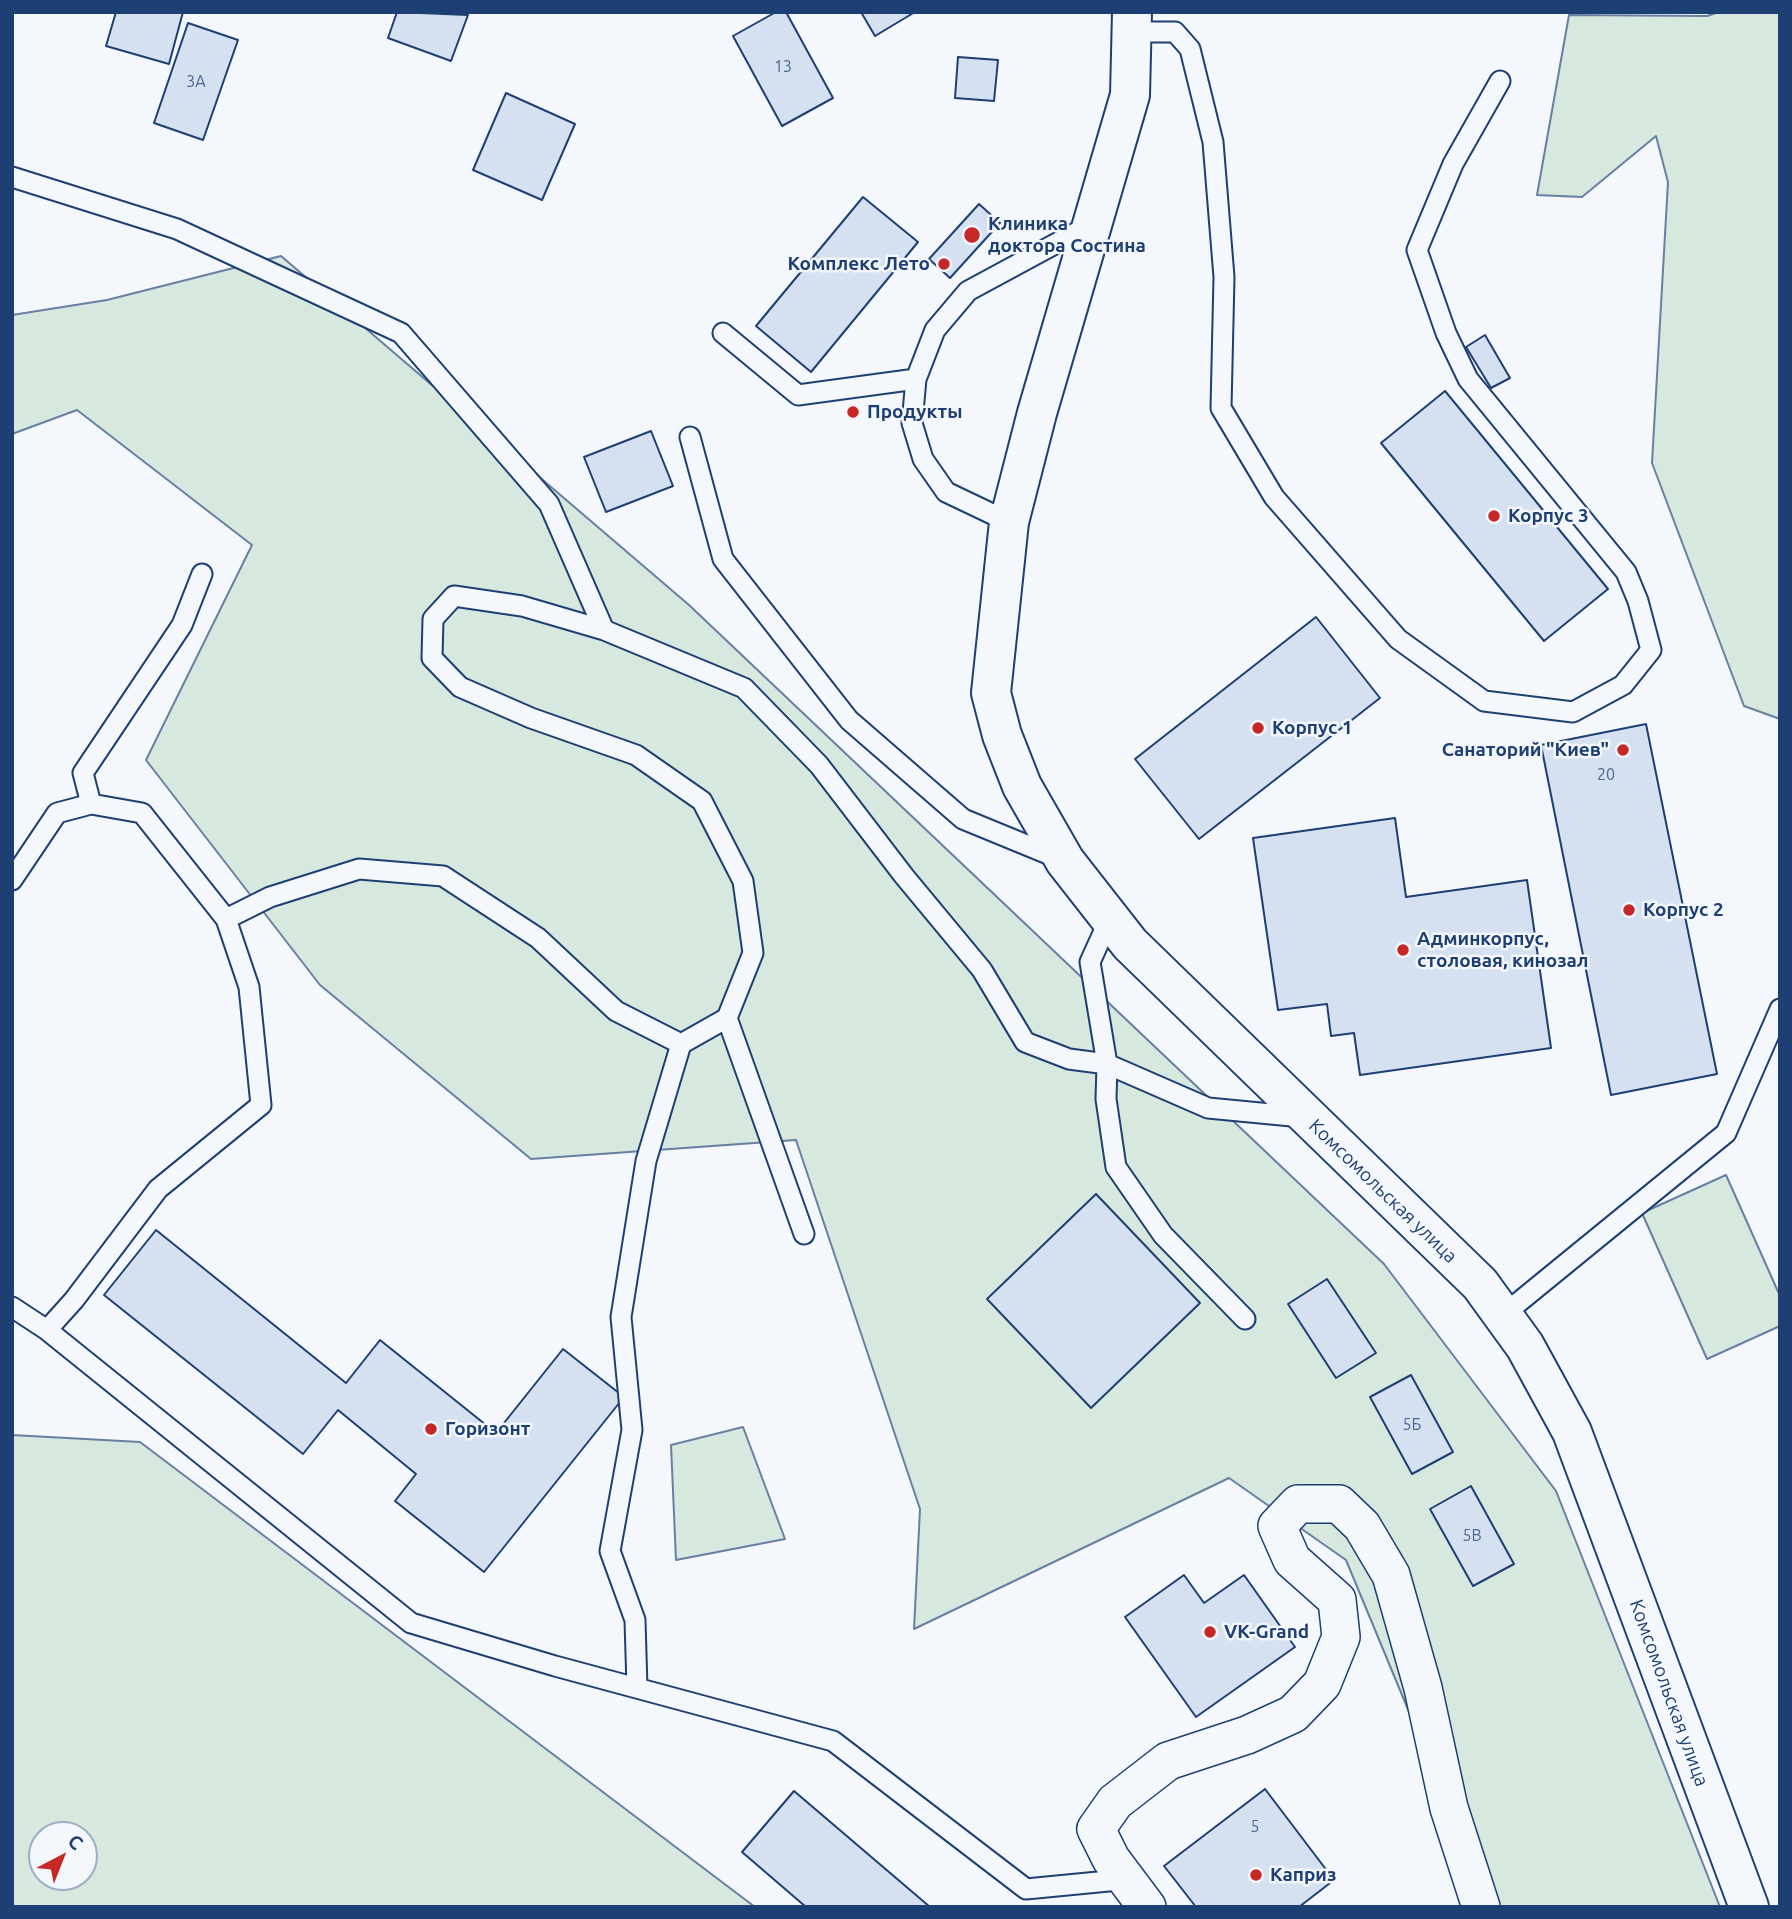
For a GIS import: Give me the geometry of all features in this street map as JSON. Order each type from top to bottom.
[{"type":"main road","points":[[1093,223],[1130,95],[1132,22]]},
{"type":"main road","name":"Комсомольская улица","points":[[1093,223],[1037,413],[1009,522],[991,693],[1002,735],[1022,786],[1065,861],[1130,944],[1480,1284],[1525,1346],[1572,1432],[1749,1907]]},
{"type":"street","points":[[1138,1893],[1111,1858],[1096,1829],[1115,1802],[1168,1761],[1247,1735],[1293,1714],[1322,1684],[1341,1637],[1337,1600],[1292,1559],[1277,1526],[1298,1504],[1339,1504],[1362,1526],[1391,1575],[1423,1688],[1449,1808],[1481,1907]]},
{"type":"lane","points":[[1132,22],[1175,32],[1190,49],[1213,142],[1224,277],[1221,408],[1274,497],[1398,639],[1484,701],[1573,712],[1623,685],[1651,650],[1639,601],[1626,572],[1468,379],[1446,333],[1417,250],[1453,164],[1500,82]]},
{"type":"lane","points":[[12,177],[177,229],[401,333],[549,504],[604,630]]},
{"type":"lane","points":[[1009,522],[946,492],[923,459],[912,423],[916,379],[935,330],[968,291],[1093,223]]},
{"type":"lane","points":[[723,332],[798,395],[916,379]]},
{"type":"lane","points":[[690,437],[723,559],[849,720],[963,819],[1065,861]]},
{"type":"lane","points":[[91,804],[83,773],[182,625],[202,574]]},
{"type":"lane","points":[[637,1688],[635,1620],[610,1551],[632,1430],[621,1317],[646,1161],[681,1044],[727,1018],[753,953],[743,881],[702,801],[636,755],[531,718],[460,687],[432,658],[433,619],[454,596],[522,606],[604,630],[744,688],[819,765],[904,876],[982,970],[1025,1042],[1069,1059],[1107,1064],[1208,1108],[1307,1118]]},
{"type":"lane","points":[[12,880],[57,813],[91,804],[142,813],[226,919],[249,987],[261,1105],[158,1189],[74,1300],[47,1330]]},
{"type":"lane","points":[[226,919],[270,897],[359,869],[443,876],[538,938],[616,1011],[681,1044]]},
{"type":"lane","points":[[1110,918],[1090,962],[1107,1064],[1106,1100],[1116,1167],[1163,1235],[1245,1319]]},
{"type":"lane","points":[[1503,1315],[1726,1133],[1780,1009]]},
{"type":"lane","points":[[727,1018],[804,1234]]},
{"type":"lane","points":[[12,1307],[47,1330],[411,1623],[834,1741],[1026,1889],[1138,1893]]},
{"type":"shaded area","points":[[1719,12],[1780,12],[1780,719],[1744,706],[1652,463],[1668,182],[1656,136],[1582,197],[1537,195],[1569,15],[1707,16]]},
{"type":"shaded area","points":[[281,256],[689,605],[1384,1264],[1556,1491],[1720,1907],[1490,1907],[1346,1560],[1229,1478],[914,1629],[920,1509],[796,1140],[531,1159],[320,985],[146,760],[252,545],[77,410],[12,434],[12,315],[107,300]]},
{"type":"shaded area","points":[[1726,1175],[1780,1296],[1780,1326],[1707,1359],[1642,1213]]},
{"type":"shaded area","points":[[743,1427],[785,1539],[676,1560],[671,1445]]},
{"type":"shaded area","points":[[12,1435],[140,1442],[755,1907],[12,1907]]},
{"type":"building","points":[[116,12],[183,12],[169,64],[106,46]]},
{"type":"building","points":[[397,12],[468,15],[451,61],[388,38]]},
{"type":"building","points":[[776,12],[786,12],[833,98],[782,126],[733,36]]},
{"type":"building","points":[[861,12],[915,12],[875,36]]},
{"type":"building","points":[[188,23],[238,40],[203,140],[154,123]]},
{"type":"building","points":[[958,57],[998,60],[994,101],[955,98]]},
{"type":"building","points":[[506,93],[575,124],[542,200],[473,170]]},
{"type":"building","points":[[863,197],[918,242],[811,372],[756,326]]},
{"type":"building","points":[[979,204],[1000,223],[950,278],[929,259]]},
{"type":"building","points":[[1485,335],[1510,378],[1491,388],[1466,347]]},
{"type":"building","name":"Корпус 3","points":[[1445,391],[1608,589],[1544,641],[1381,443]]},
{"type":"building","points":[[651,431],[673,486],[606,512],[584,457]]},
{"type":"building","name":"Корпус 1","points":[[1316,617],[1380,698],[1199,839],[1135,759]]},
{"type":"building","name":"Корпус 2","points":[[1646,724],[1717,1074],[1611,1095],[1541,745]]},
{"type":"building","name":"Админкорпус, столовая, кинозал","points":[[1395,818],[1406,897],[1527,880],[1551,1048],[1360,1075],[1354,1033],[1331,1036],[1327,1004],[1278,1010],[1253,838]]},
{"type":"building","points":[[1096,1194],[1200,1303],[1091,1408],[987,1299]]},
{"type":"building","points":[[156,1230],[346,1383],[380,1340],[496,1433],[563,1349],[624,1397],[484,1572],[395,1501],[416,1474],[338,1410],[303,1454],[104,1295]]},
{"type":"building","points":[[1327,1279],[1376,1353],[1336,1378],[1288,1304]]},
{"type":"building","points":[[1411,1375],[1453,1452],[1412,1474],[1370,1397]]},
{"type":"building","points":[[1471,1486],[1514,1564],[1473,1586],[1430,1509]]},
{"type":"building","name":"VK-Grand","points":[[1184,1575],[1204,1603],[1244,1575],[1295,1647],[1196,1717],[1125,1617]]},
{"type":"building","points":[[1265,1789],[1334,1880],[1299,1907],[1196,1907],[1164,1866]]},
{"type":"building","points":[[794,1791],[930,1907],[806,1907],[742,1852]]},
{"type":"place","name":"Клиника доктора Состина","points":[[972,235]]},
{"type":"place","name":"Комплекс Лето","points":[[944,264]]},
{"type":"place","name":"Продукты","points":[[853,412]]},
{"type":"place","name":"Корпус 3","points":[[1494,516]]},
{"type":"place","name":"Корпус 1","points":[[1258,728]]},
{"type":"place","name":"Санаторий \"Киев\"","points":[[1623,750]]},
{"type":"place","name":"Корпус 2","points":[[1629,910]]},
{"type":"place","name":"Админкорпус, столовая, кинозал","points":[[1403,950]]},
{"type":"place","name":"Горизонт","points":[[431,1429]]},
{"type":"place","name":"VK-Grand","points":[[1210,1632]]},
{"type":"place","name":"Каприз","points":[[1256,1875]]}]
